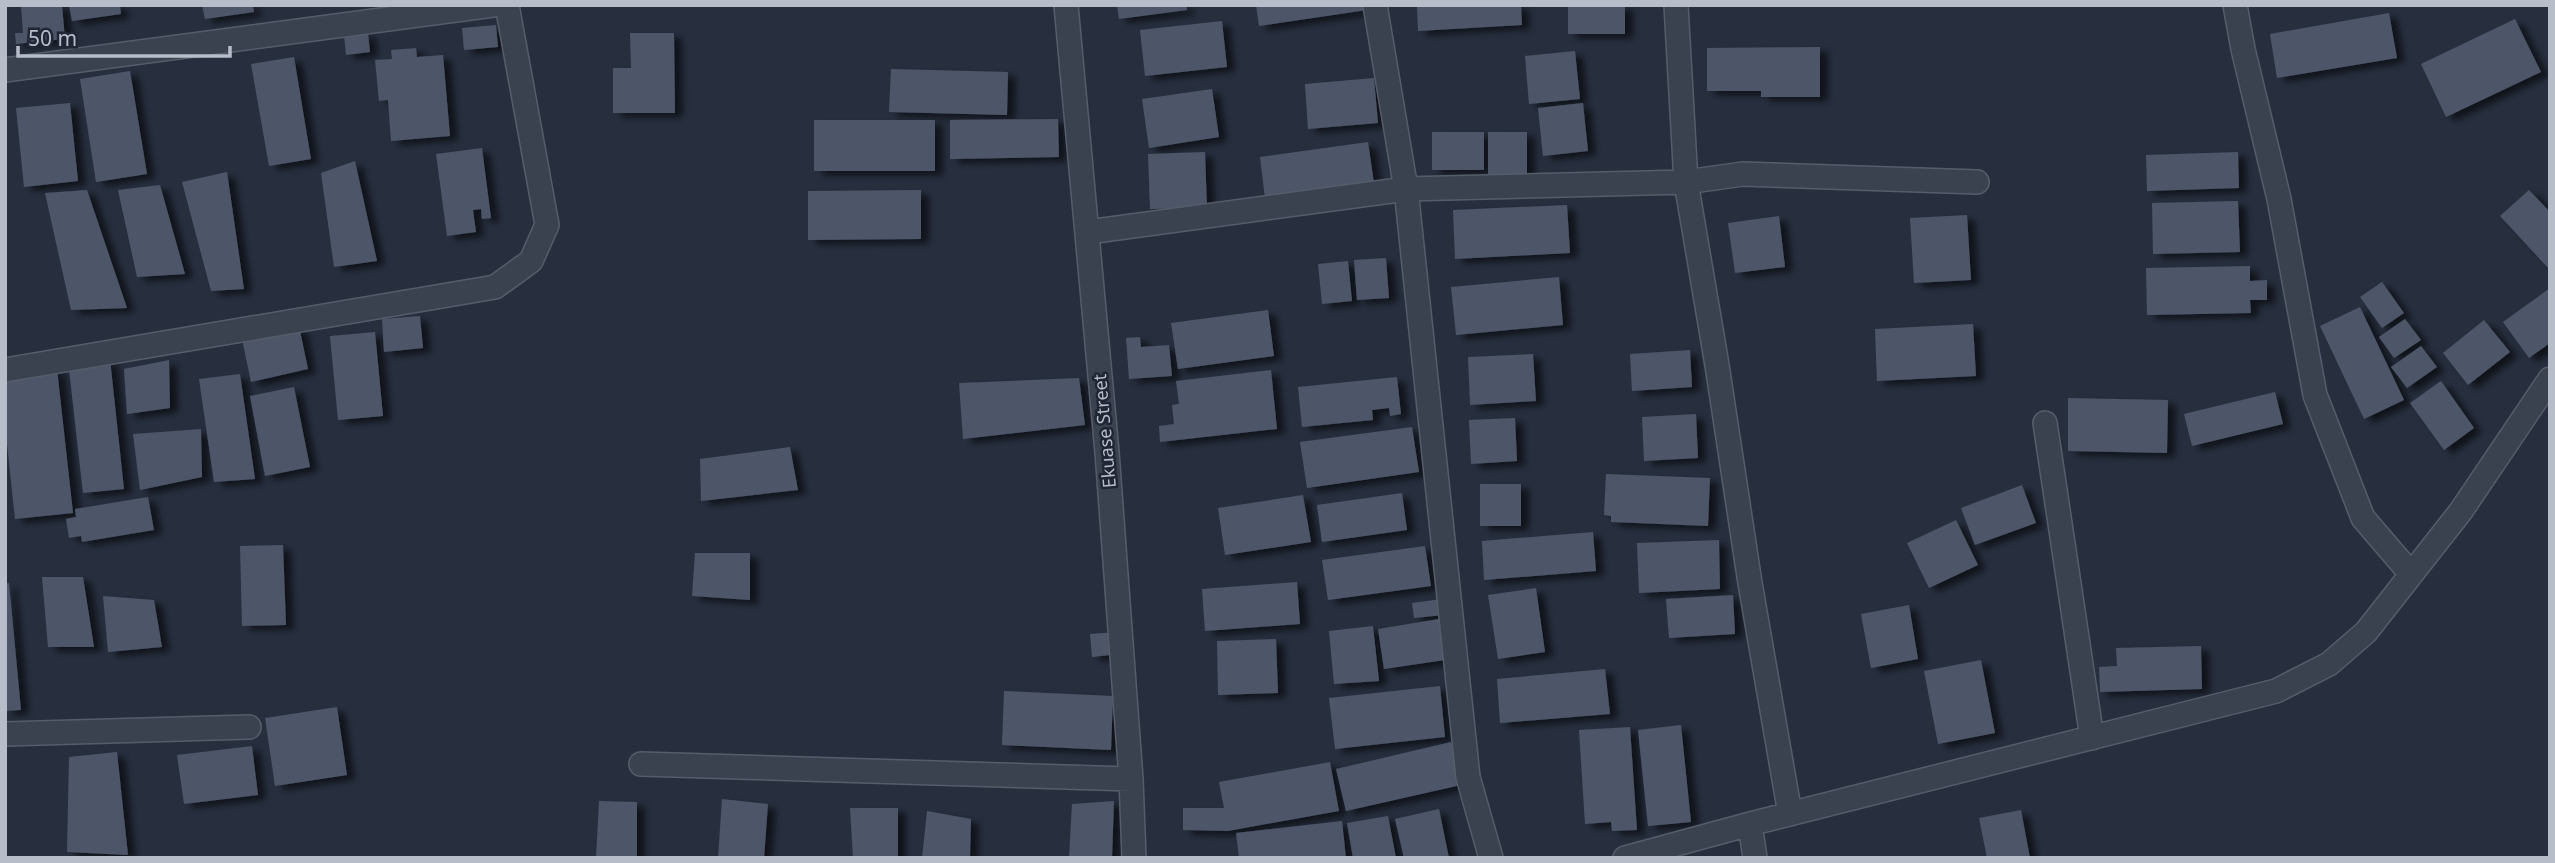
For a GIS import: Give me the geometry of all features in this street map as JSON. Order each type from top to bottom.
[{"type":"street","points":[[5,70],[493,5]]},
{"type":"street","points":[[5,370],[495,287],[531,261],[547,225],[506,5]]},
{"type":"street","name":"Ekuase Street","points":[[1066,5],[1088,232],[1131,779],[1134,858]]},
{"type":"street","points":[[1375,5],[1406,189],[1468,777],[1491,858]]},
{"type":"street","points":[[1676,5],[1686,182],[1717,365],[1749,583],[1790,814]]},
{"type":"street","points":[[2235,5],[2279,199],[2315,395],[2363,518],[2411,575]]},
{"type":"street","points":[[1088,232],[1406,189],[1686,182],[1743,174],[1977,182]]},
{"type":"street","points":[[1625,858],[2276,691],[2329,664],[2366,632],[2461,511],[2550,379]]},
{"type":"street","points":[[2045,423],[2092,738]]},
{"type":"street","points":[[5,734],[249,727]]},
{"type":"street","points":[[641,764],[1131,779]]},
{"type":"street","points":[[1751,824],[1755,858]]},
{"type":"building","points":[[21,5],[62,5],[65,39],[16,44],[15,33],[23,33]]},
{"type":"building","points":[[69,5],[120,5],[121,14],[72,21]]},
{"type":"building","points":[[202,5],[253,5],[254,12],[205,19]]},
{"type":"building","points":[[1117,5],[1187,5],[1187,10],[1119,19]]},
{"type":"building","points":[[1256,5],[1366,5],[1367,10],[1259,26]]},
{"type":"building","points":[[1417,5],[1521,5],[1522,25],[1418,31]]},
{"type":"building","points":[[1568,5],[1625,5],[1625,34],[1568,34]]},
{"type":"building","points":[[2389,13],[2397,58],[2277,78],[2270,34]]},
{"type":"building","points":[[2515,19],[2541,72],[2446,117],[2421,64]]},
{"type":"building","points":[[1222,21],[1227,67],[1145,76],[1140,30]]},
{"type":"building","points":[[496,25],[498,47],[464,50],[462,28]]},
{"type":"building","points":[[368,33],[370,52],[346,55],[344,35]]},
{"type":"building","points":[[630,33],[674,33],[675,113],[613,113],[613,68],[631,68]]},
{"type":"building","points":[[1820,47],[1820,97],[1761,97],[1761,91],[1707,91],[1707,48]]},
{"type":"building","points":[[416,48],[417,57],[443,55],[450,136],[391,141],[388,100],[379,101],[375,60],[392,59],[391,50]]},
{"type":"building","points":[[1575,51],[1580,99],[1529,104],[1525,56]]},
{"type":"building","points":[[294,57],[311,159],[269,166],[251,64]]},
{"type":"building","points":[[891,69],[1008,72],[1007,115],[889,112]]},
{"type":"building","points":[[130,71],[147,174],[96,182],[80,79]]},
{"type":"building","points":[[1374,78],[1378,123],[1308,129],[1305,84]]},
{"type":"building","points":[[1212,89],[1219,137],[1149,148],[1142,99]]},
{"type":"building","points":[[70,103],[78,181],[24,187],[16,108]]},
{"type":"building","points":[[1583,103],[1588,151],[1543,156],[1538,108]]},
{"type":"building","points":[[1058,119],[1059,157],[950,159],[950,120]]},
{"type":"building","points":[[814,120],[935,120],[935,171],[814,171]]},
{"type":"building","points":[[1432,132],[1484,132],[1484,170],[1432,170]]},
{"type":"building","points":[[1488,132],[1527,132],[1527,175],[1488,175]]},
{"type":"building","points":[[1368,142],[1374,183],[1265,198],[1260,157]]},
{"type":"building","points":[[482,148],[491,218],[482,219],[481,209],[473,210],[476,232],[447,236],[436,154]]},
{"type":"building","points":[[1205,152],[1207,208],[1150,209],[1148,154]]},
{"type":"building","points":[[2238,152],[2239,188],[2147,191],[2146,155]]},
{"type":"building","points":[[355,161],[377,261],[334,267],[321,173]]},
{"type":"building","points":[[227,172],[244,289],[211,291],[182,182]]},
{"type":"building","points":[[160,185],[185,274],[137,277],[118,190]]},
{"type":"building","points":[[87,190],[127,308],[71,310],[45,193]]},
{"type":"building","points":[[921,190],[921,239],[808,240],[808,191]]},
{"type":"building","points":[[2529,190],[2550,212],[2550,270],[2500,216]]},
{"type":"building","points":[[2238,201],[2240,252],[2153,254],[2152,203]]},
{"type":"building","points":[[1567,205],[1570,253],[1455,259],[1453,210]]},
{"type":"building","points":[[1967,215],[1971,280],[1914,283],[1910,218]]},
{"type":"building","points":[[1779,216],[1785,267],[1735,273],[1728,223]]},
{"type":"building","points":[[1386,258],[1389,298],[1357,300],[1354,260]]},
{"type":"building","points":[[1348,261],[1352,301],[1322,304],[1318,264]]},
{"type":"building","points":[[2250,266],[2250,281],[2267,280],[2267,300],[2250,300],[2251,313],[2147,315],[2146,268]]},
{"type":"building","points":[[1559,277],[1563,325],[1456,335],[1451,287]]},
{"type":"building","points":[[2382,282],[2404,313],[2382,328],[2360,297]]},
{"type":"building","points":[[2550,288],[2550,343],[2529,358],[2503,322]]},
{"type":"building","points":[[2360,307],[2404,400],[2364,419],[2320,326]]},
{"type":"building","points":[[1268,310],[1274,356],[1178,369],[1171,323]]},
{"type":"building","points":[[420,316],[423,348],[384,352],[382,319]]},
{"type":"building","points":[[2405,319],[2421,340],[2394,358],[2379,337]]},
{"type":"building","points":[[2484,320],[2510,352],[2468,385],[2443,353]]},
{"type":"building","points":[[1973,324],[1976,376],[1877,381],[1875,329]]},
{"type":"building","points":[[299,326],[308,369],[251,382],[242,339]]},
{"type":"building","points":[[375,332],[383,416],[338,420],[330,336]]},
{"type":"building","points":[[1140,337],[1141,347],[1169,345],[1172,376],[1129,379],[1126,338]]},
{"type":"building","points":[[2421,346],[2437,367],[2407,388],[2391,367]]},
{"type":"building","points":[[1690,350],[1692,387],[1632,391],[1630,354]]},
{"type":"building","points":[[1533,354],[1536,401],[1470,405],[1468,357]]},
{"type":"building","points":[[110,359],[124,489],[83,493],[69,369]]},
{"type":"building","points":[[169,360],[170,408],[127,414],[124,369]]},
{"type":"building","points":[[57,369],[73,513],[15,519],[5,425],[5,375]]},
{"type":"building","points":[[1271,370],[1277,429],[1160,442],[1159,426],[1174,424],[1172,405],[1179,404],[1176,381]]},
{"type":"building","points":[[240,374],[255,479],[214,482],[199,379]]},
{"type":"building","points":[[1397,377],[1401,414],[1390,416],[1389,408],[1372,410],[1373,420],[1302,427],[1298,387]]},
{"type":"building","points":[[1079,378],[1085,425],[963,439],[959,383]]},
{"type":"building","points":[[2441,381],[2474,428],[2444,450],[2410,403]]},
{"type":"building","points":[[294,387],[310,467],[265,476],[250,396]]},
{"type":"building","points":[[2275,392],[2283,424],[2192,446],[2184,414]]},
{"type":"building","points":[[2068,398],[2168,400],[2167,453],[2068,451]]},
{"type":"building","points":[[1696,414],[1698,458],[1644,461],[1642,417]]},
{"type":"building","points":[[1515,418],[1517,461],[1471,464],[1469,420]]},
{"type":"building","points":[[1412,427],[1419,472],[1307,488],[1300,442]]},
{"type":"building","points":[[201,429],[202,477],[140,490],[133,434]]},
{"type":"building","points":[[790,447],[798,490],[701,501],[700,459]]},
{"type":"building","points":[[1606,474],[1710,478],[1708,526],[1611,522],[1611,516],[1604,515]]},
{"type":"building","points":[[1480,484],[1521,484],[1521,526],[1480,526]]},
{"type":"building","points":[[2022,485],[2036,523],[1975,545],[1961,508]]},
{"type":"building","points":[[1402,493],[1407,530],[1322,542],[1317,505]]},
{"type":"building","points":[[1303,495],[1311,542],[1225,555],[1218,508]]},
{"type":"building","points":[[148,497],[154,530],[82,542],[81,536],[69,538],[66,519],[76,517],[75,509]]},
{"type":"building","points":[[1956,520],[1978,565],[1929,588],[1907,543]]},
{"type":"building","points":[[1593,532],[1596,571],[1484,580],[1482,541]]},
{"type":"building","points":[[1719,540],[1720,589],[1639,593],[1637,543]]},
{"type":"building","points":[[283,545],[286,625],[242,626],[240,546]]},
{"type":"building","points":[[1425,546],[1431,586],[1328,600],[1322,560]]},
{"type":"building","points":[[695,553],[750,553],[750,600],[692,596]]},
{"type":"building","points":[[42,577],[83,577],[94,647],[48,647]]},
{"type":"building","points":[[1297,582],[1300,624],[1205,631],[1202,589]]},
{"type":"building","points":[[9,583],[21,710],[5,711],[5,584]]},
{"type":"building","points":[[1536,588],[1545,652],[1498,659],[1488,595]]},
{"type":"building","points":[[1733,595],[1735,634],[1669,638],[1666,599]]},
{"type":"building","points":[[103,596],[154,600],[162,647],[108,652]]},
{"type":"building","points":[[1442,599],[1444,615],[1414,618],[1412,603]]},
{"type":"building","points":[[1909,605],[1918,659],[1871,668],[1861,614]]},
{"type":"building","points":[[1439,619],[1445,660],[1384,669],[1378,629]]},
{"type":"building","points":[[1373,626],[1379,681],[1334,684],[1329,631]]},
{"type":"building","points":[[1117,632],[1119,654],[1092,657],[1090,634]]},
{"type":"building","points":[[1276,639],[1278,693],[1218,695],[1217,641]]},
{"type":"building","points":[[2201,646],[2202,689],[2100,692],[2099,667],[2117,666],[2116,648]]},
{"type":"building","points":[[1981,660],[1995,733],[1938,744],[1924,671]]},
{"type":"building","points":[[1605,669],[1610,714],[1500,723],[1497,679]]},
{"type":"building","points":[[1440,686],[1445,737],[1335,749],[1329,698]]},
{"type":"building","points":[[1004,691],[1113,696],[1111,750],[1002,745]]},
{"type":"building","points":[[337,707],[347,775],[275,786],[265,718]]},
{"type":"building","points":[[1681,725],[1691,822],[1648,826],[1638,730]]},
{"type":"building","points":[[1630,727],[1637,830],[1612,831],[1611,822],[1585,824],[1579,730]]},
{"type":"building","points":[[1451,742],[1461,785],[1346,811],[1336,769]]},
{"type":"building","points":[[252,746],[258,795],[184,804],[177,755]]},
{"type":"building","points":[[117,752],[128,855],[67,852],[69,757]]},
{"type":"building","points":[[1330,762],[1339,811],[1228,831],[1183,830],[1183,808],[1224,808],[1219,782]]},
{"type":"building","points":[[722,799],[768,804],[764,858],[718,858]]},
{"type":"building","points":[[599,801],[637,802],[637,858],[596,858]]},
{"type":"building","points":[[1114,801],[1112,858],[1069,858],[1072,804]]},
{"type":"building","points":[[850,808],[898,808],[898,858],[853,858]]},
{"type":"building","points":[[1439,809],[1449,858],[1404,858],[1395,819]]},
{"type":"building","points":[[2021,810],[2030,858],[1987,858],[1979,818]]},
{"type":"building","points":[[927,811],[971,819],[970,858],[922,858]]},
{"type":"building","points":[[1388,816],[1396,858],[1353,858],[1347,823]]},
{"type":"building","points":[[1342,821],[1346,858],[1239,858],[1236,833]]}]
